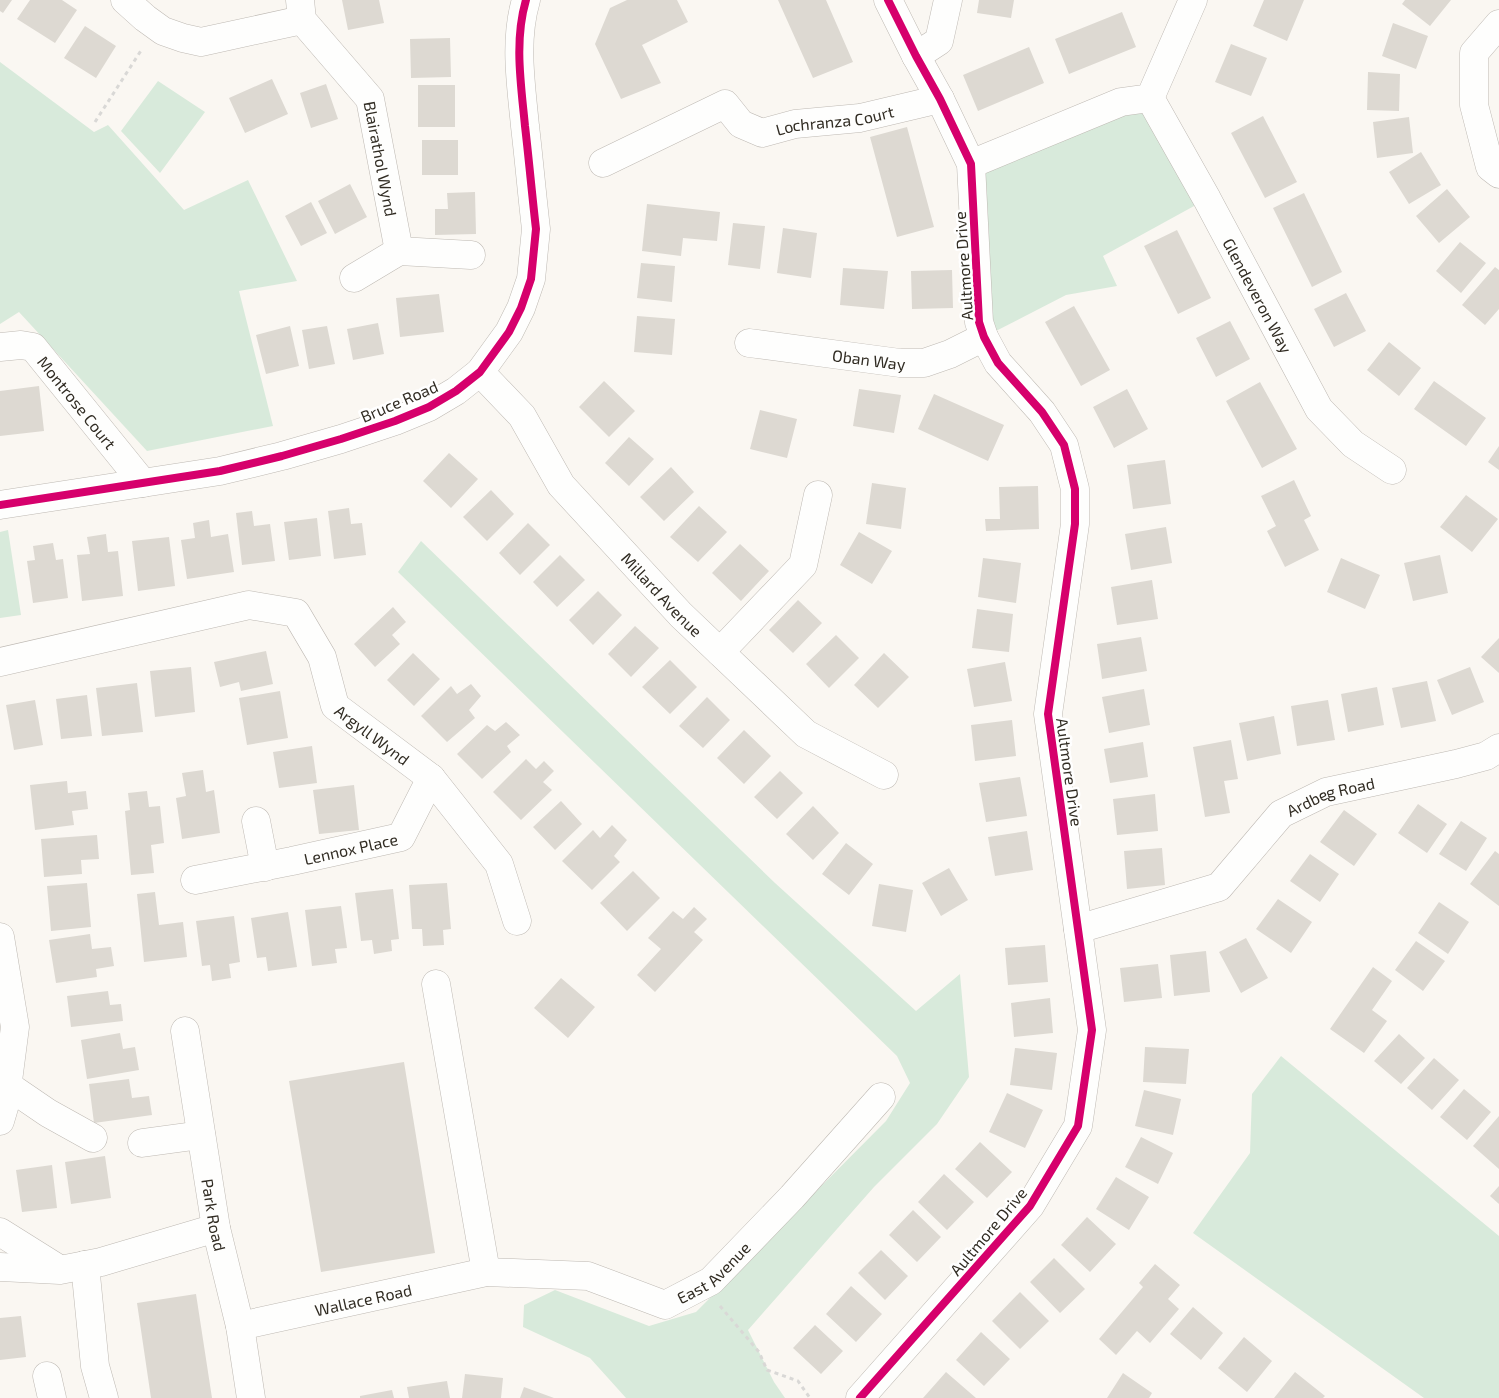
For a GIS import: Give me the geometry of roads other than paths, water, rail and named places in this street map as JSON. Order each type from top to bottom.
[{"type":"street","points":[[125,0],[163,31],[201,42],[301,10]]},
{"type":"street","name":"Bruce Road","points":[[0,505],[238,467],[290,453],[386,424],[429,407],[456,391],[480,372],[509,332],[521,308],[531,279],[535,252],[536,229],[521,84],[519,41],[522,12],[526,0]]},
{"type":"street","name":"Aultmore Drive","points":[[860,1398],[1030,1206],[1078,1126],[1092,1030],[1048,714],[1074,524],[1075,489],[1064,445],[1042,412],[998,363],[978,322],[971,164],[940,99],[888,0]]},
{"type":"street","points":[[916,56],[939,42],[948,0]]},
{"type":"street","points":[[971,164],[1121,102],[1150,98],[1193,0]]},
{"type":"street","name":"Blairathol Wynd","points":[[301,10],[370,99],[399,251]]},
{"type":"street","points":[[1499,24],[1474,53],[1474,105],[1490,167],[1499,174]]},
{"type":"street","name":"Glendeveron Way","points":[[1150,98],[1207,199],[1319,409],[1354,444],[1392,470]]},
{"type":"street","name":"Lochranza Court","points":[[603,163],[725,104],[741,124],[762,133],[796,124],[860,118],[940,99]]},
{"type":"street","points":[[354,278],[399,251],[471,255]]},
{"type":"street","name":"Oban Way","points":[[749,343],[900,362],[924,363],[950,354],[984,337]]},
{"type":"street","name":"Montrose Court","points":[[0,347],[21,345],[32,347],[143,483]]},
{"type":"street","name":"Millard Avenue","points":[[480,372],[522,416],[561,485],[682,615],[806,734],[884,775]]},
{"type":"street","points":[[720,652],[803,565],[818,495]]},
{"type":"street","name":"Argyll Wynd","points":[[0,662],[249,605],[296,613],[322,657],[335,706],[431,778],[499,864],[517,921]]},
{"type":"street","name":"Ardbeg Road","points":[[1078,929],[1219,887],[1282,814],[1326,792],[1495,759]]},
{"type":"street","name":"Lennox Place","points":[[195,880],[265,867],[401,837],[431,778]]},
{"type":"street","points":[[256,821],[265,867]]},
{"type":"street","points":[[0,937],[15,1027],[3,1105],[62,1121],[93,1138]]},
{"type":"street","points":[[436,984],[486,1272]]},
{"type":"street","name":"Park Road","points":[[184,1031],[216,1228],[240,1326],[251,1398]]},
{"type":"street","name":"East Avenue","points":[[486,1272],[588,1276],[665,1305],[711,1281],[792,1197],[881,1097]]},
{"type":"street","points":[[142,1143],[201,1135]]},
{"type":"street","points":[[0,1267],[72,1267],[101,1262],[216,1228]]},
{"type":"street","points":[[0,1232],[72,1267]]},
{"type":"street","points":[[72,1267],[104,1398]]},
{"type":"street","name":"Wallace Road","points":[[240,1326],[486,1272]]}]
